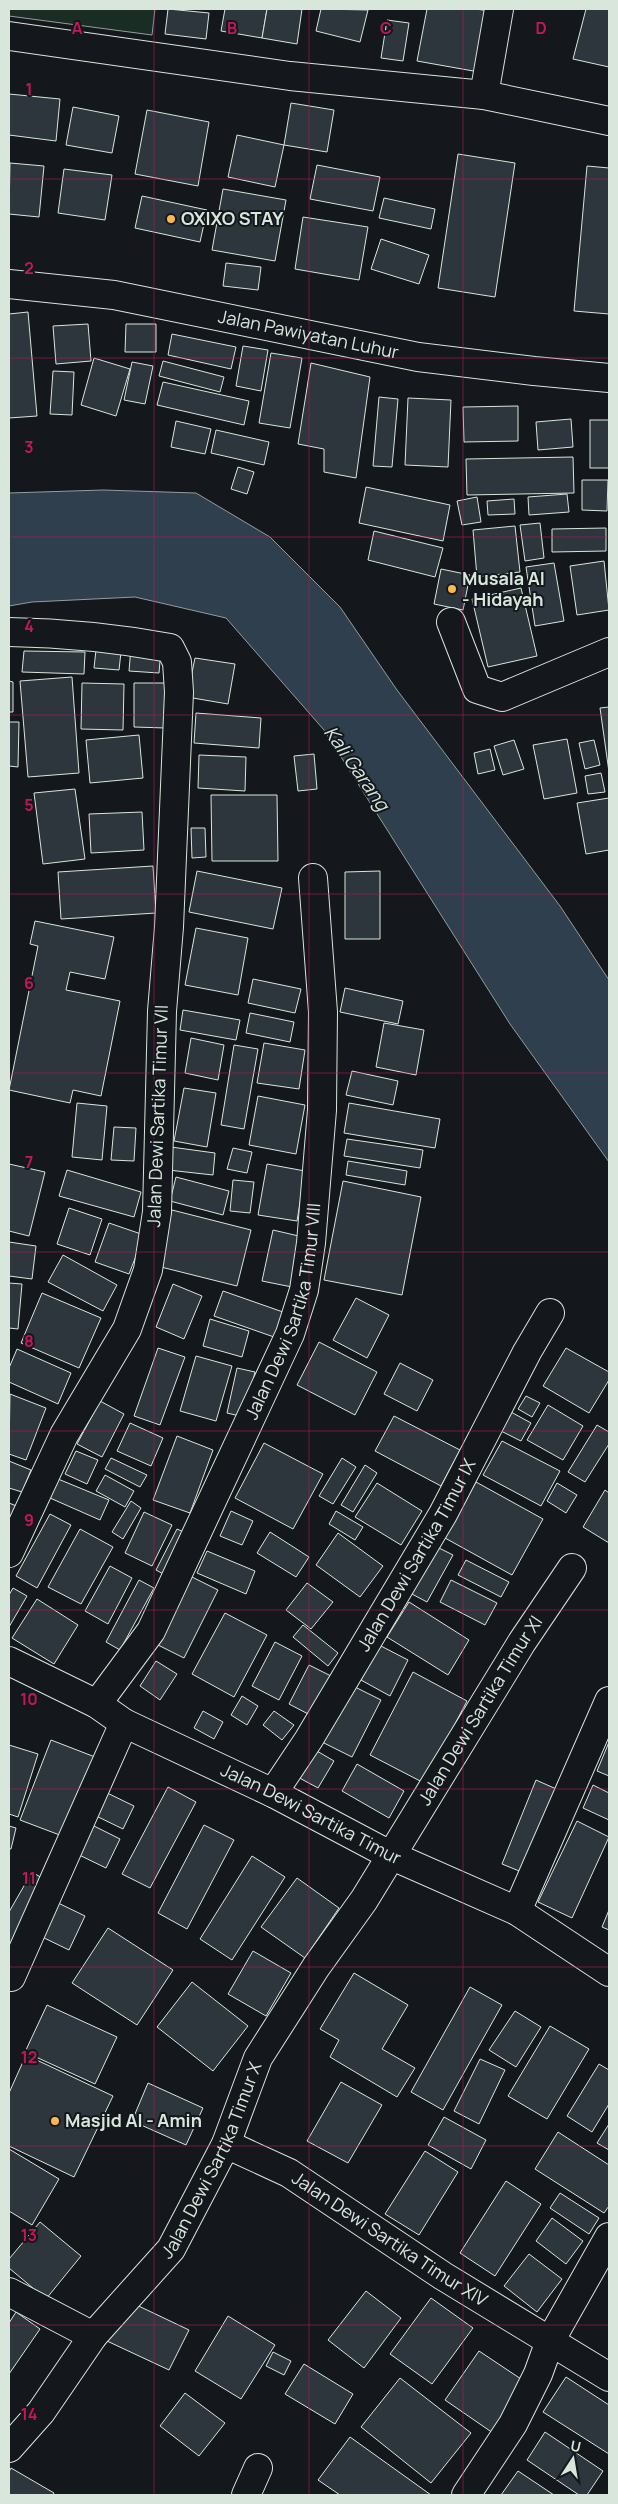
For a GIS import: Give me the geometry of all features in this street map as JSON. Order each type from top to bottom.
[{"type":"street","points":[[484,96],[499,9]]},
{"type":"street","points":[[9,36],[290,76],[484,96],[609,121]]},
{"type":"street","name":"Jalan Pawiyatan Luhur","points":[[9,284],[114,295],[418,357],[609,378]]},
{"type":"street","points":[[451,622],[477,689],[502,697],[609,652]]},
{"type":"street","name":"Jalan Dewi Sartika Timur VII","points":[[9,632],[67,633],[117,638],[170,648],[177,662],[179,692],[170,927],[162,1011],[157,1212],[148,1270],[127,1329],[64,1435],[9,1553]]},
{"type":"street","name":"Jalan Dewi Sartika Timur VIII","points":[[97,1704],[151,1631],[290,1334],[304,1290],[311,1243],[322,1110],[323,1012],[313,878]]},
{"type":"street","name":"Jalan Dewi Sartika Timur IX","points":[[273,1793],[309,1739],[443,1514],[527,1352],[550,1313]]},
{"type":"street","name":"Jalan Dewi Sartika Timur XI","points":[[390,1855],[522,1642],[572,1568]]},
{"type":"street","name":"Jalan Dewi Sartika Timur","points":[[9,1660],[97,1704],[124,1723],[273,1793],[390,1855],[517,1911],[609,1972]]},
{"type":"street","points":[[517,1911],[609,1701]]},
{"type":"street","points":[[11,1977],[124,1723]]},
{"type":"street","name":"Jalan Dewi Sartika Timur X","points":[[9,2448],[41,2412],[93,2336],[171,2249],[226,2144],[258,2058],[316,1967],[364,1900],[390,1855]]},
{"type":"street","name":"Jalan Dewi Sartika Timur XIV","points":[[226,2144],[289,2173],[443,2276],[609,2377]]},
{"type":"street","points":[[466,2495],[513,2424],[538,2374],[550,2341],[609,2237]]},
{"type":"street","points":[[9,2292],[93,2336]]},
{"type":"street","points":[[246,2495],[258,2468]]},
{"type":"green space","points":[[9,9],[155,9],[152,35],[9,16]]},
{"type":"water","name":"Kali Garang","points":[[103,490],[196,493],[270,537],[340,607],[397,690],[560,906],[609,980],[609,1162],[510,1024],[324,730],[226,618],[135,597],[32,602],[9,606],[9,493]]},
{"type":"building","points":[[168,9],[209,13],[206,39],[165,34]]},
{"type":"building","points":[[225,9],[267,9],[262,38],[221,31]]},
{"type":"building","points":[[267,9],[302,9],[297,44],[262,38]]},
{"type":"building","points":[[321,9],[368,10],[360,42],[316,31]]},
{"type":"building","points":[[427,9],[475,9],[490,11],[479,72],[417,61]]},
{"type":"building","points":[[586,9],[609,9],[609,67],[573,59]]},
{"type":"building","points":[[387,20],[409,23],[403,61],[381,58]]},
{"type":"building","points":[[9,94],[60,99],[56,141],[9,135]]},
{"type":"building","points":[[291,103],[334,110],[327,152],[284,145]]},
{"type":"building","points":[[73,107],[119,116],[112,153],[66,145]]},
{"type":"building","points":[[147,110],[209,122],[198,186],[135,174]]},
{"type":"building","points":[[237,135],[284,145],[275,187],[228,177]]},
{"type":"building","points":[[458,154],[515,163],[495,297],[438,288]]},
{"type":"building","points":[[10,163],[44,166],[39,217],[9,214]]},
{"type":"building","points":[[317,165],[380,177],[373,211],[310,199]]},
{"type":"building","points":[[587,166],[609,168],[609,314],[574,311]]},
{"type":"building","points":[[64,169],[112,175],[105,220],[58,213]]},
{"type":"building","points":[[223,189],[286,200],[275,261],[212,250]]},
{"type":"building","name":"OXIXO STAY","points":[[142,196],[207,210],[200,242],[135,228]]},
{"type":"building","points":[[384,198],[435,209],[431,229],[379,218]]},
{"type":"building","points":[[303,217],[368,227],[359,280],[295,269]]},
{"type":"building","points":[[381,239],[429,255],[419,284],[371,269]]},
{"type":"building","points":[[226,263],[261,267],[258,290],[223,286]]},
{"type":"building","points":[[28,312],[37,416],[9,418],[9,314]]},
{"type":"building","points":[[88,324],[91,361],[56,364],[53,326]]},
{"type":"building","points":[[126,324],[156,324],[156,352],[125,352]]},
{"type":"building","points":[[172,334],[236,347],[231,369],[168,355]]},
{"type":"building","points":[[243,346],[268,350],[261,391],[236,386]]},
{"type":"building","points":[[271,353],[302,358],[290,428],[259,423]]},
{"type":"building","points":[[94,358],[130,369],[116,416],[81,405]]},
{"type":"building","points":[[163,361],[224,377],[220,392],[159,376]]},
{"type":"building","points":[[132,362],[153,366],[145,404],[124,400]]},
{"type":"building","points":[[311,363],[370,377],[356,478],[324,472],[324,449],[298,444]]},
{"type":"building","points":[[53,371],[74,372],[72,415],[50,414]]},
{"type":"building","points":[[163,382],[249,401],[244,425],[157,405]]},
{"type":"building","points":[[379,397],[398,399],[392,467],[373,466]]},
{"type":"building","points":[[408,398],[451,400],[448,467],[405,465]]},
{"type":"building","points":[[518,406],[518,441],[464,442],[463,407]]},
{"type":"building","points":[[571,419],[573,447],[538,450],[536,422]]},
{"type":"building","points":[[590,420],[609,420],[609,468],[590,468]]},
{"type":"building","points":[[176,421],[211,429],[205,454],[171,447]]},
{"type":"building","points":[[216,430],[269,442],[264,465],[211,453]]},
{"type":"building","points":[[573,457],[574,493],[467,495],[466,459]]},
{"type":"building","points":[[238,467],[254,472],[247,494],[231,489]]},
{"type":"building","points":[[582,480],[608,480],[607,511],[582,510]]},
{"type":"building","points":[[366,487],[450,505],[443,541],[359,523]]},
{"type":"building","points":[[567,494],[569,512],[529,515],[528,497]]},
{"type":"building","points":[[477,497],[481,522],[462,525],[457,501]]},
{"type":"building","points":[[514,499],[515,514],[488,515],[487,501]]},
{"type":"building","points":[[540,523],[544,558],[525,561],[520,525]]},
{"type":"building","points":[[515,526],[520,572],[477,577],[473,530]]},
{"type":"building","points":[[606,528],[606,551],[552,552],[552,529]]},
{"type":"building","points":[[374,531],[443,548],[435,577],[368,560]]},
{"type":"building","points":[[604,561],[609,610],[577,615],[570,566]]},
{"type":"building","points":[[554,563],[564,621],[535,626],[526,567]]},
{"type":"building","name":"Musala Al - Hidayah","points":[[441,569],[470,575],[463,610],[434,604]]},
{"type":"building","points":[[521,588],[537,656],[488,667],[472,599]]},
{"type":"building","points":[[131,647],[161,649],[159,673],[129,671]]},
{"type":"building","points":[[96,650],[121,652],[119,670],[94,668]]},
{"type":"building","points":[[24,651],[85,652],[84,674],[22,672]]},
{"type":"building","points":[[195,658],[235,664],[228,704],[187,697]]},
{"type":"building","points":[[72,677],[79,773],[28,777],[20,681]]},
{"type":"building","points":[[9,681],[13,682],[13,712],[9,712]]},
{"type":"building","points":[[82,683],[124,684],[123,730],[81,729]]},
{"type":"building","points":[[134,683],[166,683],[166,728],[134,727]]},
{"type":"building","points":[[609,707],[609,772],[600,708]]},
{"type":"building","points":[[196,713],[261,718],[259,748],[194,743]]},
{"type":"building","points":[[9,722],[19,722],[18,767],[9,766]]},
{"type":"building","points":[[139,735],[143,778],[90,783],[86,740]]},
{"type":"building","points":[[567,739],[577,793],[544,799],[533,745]]},
{"type":"building","points":[[514,740],[524,769],[503,775],[494,746]]},
{"type":"building","points":[[594,740],[600,765],[585,769],[579,743]]},
{"type":"building","points":[[490,749],[495,770],[478,774],[474,753]]},
{"type":"building","points":[[314,754],[317,789],[298,791],[294,756]]},
{"type":"building","points":[[199,755],[246,757],[245,791],[198,788]]},
{"type":"building","points":[[601,773],[605,792],[588,794],[585,776]]},
{"type":"building","points":[[75,789],[85,859],[43,864],[34,793]]},
{"type":"building","points":[[211,795],[277,795],[278,861],[212,861]]},
{"type":"building","points":[[609,798],[609,850],[586,854],[577,803]]},
{"type":"building","points":[[142,812],[144,850],[91,853],[89,814]]},
{"type":"building","points":[[191,828],[205,828],[206,857],[192,858]]},
{"type":"building","points":[[153,866],[156,913],[61,919],[58,872]]},
{"type":"building","points":[[197,871],[282,888],[273,929],[189,912]]},
{"type":"building","points":[[380,871],[380,939],[345,939],[345,872]]},
{"type":"building","points":[[35,921],[114,937],[105,979],[70,972],[66,990],[120,1001],[101,1096],[73,1090],[70,1103],[9,1090],[38,946],[30,944]]},
{"type":"building","points":[[196,928],[248,938],[238,995],[185,985]]},
{"type":"building","points":[[253,979],[301,989],[295,1013],[248,1003]]},
{"type":"building","points":[[345,988],[403,1001],[398,1024],[340,1012]]},
{"type":"building","points":[[183,1010],[240,1020],[236,1040],[180,1030]]},
{"type":"building","points":[[250,1013],[294,1022],[290,1042],[246,1033]]},
{"type":"building","points":[[384,1023],[424,1030],[416,1075],[376,1067]]},
{"type":"building","points":[[191,1038],[224,1045],[218,1080],[185,1073]]},
{"type":"building","points":[[264,1043],[305,1050],[299,1089],[257,1083]]},
{"type":"building","points":[[234,1045],[258,1049],[244,1129],[221,1125]]},
{"type":"building","points":[[352,1071],[398,1081],[393,1105],[346,1095]]},
{"type":"building","points":[[184,1088],[216,1093],[207,1147],[174,1141]]},
{"type":"building","points":[[258,1096],[305,1105],[296,1154],[249,1145]]},
{"type":"building","points":[[77,1103],[107,1106],[102,1160],[72,1157]]},
{"type":"building","points":[[349,1103],[440,1119],[435,1148],[344,1133]]},
{"type":"building","points":[[114,1127],[136,1128],[134,1161],[111,1160]]},
{"type":"building","points":[[347,1139],[423,1150],[420,1168],[344,1156]]},
{"type":"building","points":[[171,1147],[215,1153],[213,1175],[168,1170]]},
{"type":"building","points":[[233,1148],[252,1152],[247,1173],[227,1169]]},
{"type":"building","points":[[348,1161],[407,1171],[405,1185],[346,1175]]},
{"type":"building","points":[[9,1164],[45,1172],[29,1236],[9,1231]]},
{"type":"building","points":[[267,1164],[305,1171],[297,1221],[258,1215]]},
{"type":"building","points":[[67,1170],[141,1192],[134,1217],[59,1196]]},
{"type":"building","points":[[176,1177],[229,1191],[223,1215],[170,1201]]},
{"type":"building","points":[[233,1180],[254,1182],[250,1213],[230,1211]]},
{"type":"building","points":[[343,1181],[421,1197],[402,1295],[324,1280]]},
{"type":"building","points":[[69,1208],[102,1219],[90,1255],[57,1244]]},
{"type":"building","points":[[172,1210],[251,1230],[237,1286],[157,1266]]},
{"type":"building","points":[[109,1223],[144,1235],[129,1274],[95,1262]]},
{"type":"building","points":[[273,1230],[303,1237],[292,1287],[262,1281]]},
{"type":"building","points":[[9,1242],[36,1246],[32,1279],[9,1276]]},
{"type":"building","points":[[63,1255],[117,1285],[103,1311],[48,1282]]},
{"type":"building","points":[[9,1283],[22,1284],[18,1329],[9,1328]]},
{"type":"building","points":[[173,1284],[202,1296],[184,1339],[156,1327]]},
{"type":"building","points":[[223,1291],[283,1312],[274,1337],[214,1316]]},
{"type":"building","points":[[42,1293],[101,1318],[79,1368],[21,1343]]},
{"type":"building","points":[[356,1298],[389,1315],[367,1358],[333,1340]]},
{"type":"building","points":[[210,1319],[249,1331],[242,1357],[203,1346]]},
{"type":"building","points":[[319,1342],[377,1372],[355,1415],[297,1385]]},
{"type":"building","points":[[158,1348],[185,1357],[160,1425],[134,1416]]},
{"type":"building","points":[[566,1348],[609,1372],[609,1380],[589,1413],[543,1386]]},
{"type":"building","points":[[17,1349],[71,1373],[58,1404],[9,1382],[9,1368]]},
{"type":"building","points":[[196,1356],[232,1366],[216,1421],[180,1411]]},
{"type":"building","points":[[400,1363],[433,1380],[417,1411],[384,1394]]},
{"type":"building","points":[[237,1368],[255,1372],[244,1417],[227,1413]]},
{"type":"building","points":[[10,1394],[46,1408],[26,1460],[9,1454]]},
{"type":"building","points":[[526,1396],[540,1403],[532,1417],[518,1409]]},
{"type":"building","points":[[100,1401],[124,1414],[102,1457],[77,1444]]},
{"type":"building","points":[[548,1405],[583,1426],[563,1460],[527,1440]]},
{"type":"building","points":[[511,1412],[531,1423],[521,1441],[501,1431]]},
{"type":"building","points":[[394,1416],[460,1450],[441,1486],[375,1451]]},
{"type":"building","points":[[130,1423],[163,1438],[151,1466],[117,1451]]},
{"type":"building","points":[[597,1425],[609,1432],[609,1444],[585,1482],[568,1472]]},
{"type":"building","points":[[177,1436],[213,1450],[190,1513],[153,1500]]},
{"type":"building","points":[[502,1441],[560,1471],[541,1506],[483,1475]]},
{"type":"building","points":[[264,1443],[323,1474],[293,1529],[235,1498]]},
{"type":"building","points":[[76,1451],[98,1460],[87,1484],[65,1474]]},
{"type":"building","points":[[111,1458],[147,1475],[140,1487],[105,1469]]},
{"type":"building","points":[[342,1458],[356,1467],[333,1504],[319,1496]]},
{"type":"building","points":[[9,1461],[31,1470],[22,1492],[9,1488]]},
{"type":"building","points":[[365,1465],[377,1473],[353,1512],[341,1505]]},
{"type":"building","points":[[105,1475],[134,1491],[125,1507],[96,1491]]},
{"type":"building","points":[[58,1479],[109,1500],[100,1520],[50,1498]]},
{"type":"building","points":[[476,1482],[543,1519],[512,1575],[445,1538]]},
{"type":"building","points":[[377,1483],[422,1511],[401,1545],[355,1517]]},
{"type":"building","points":[[557,1483],[577,1495],[566,1513],[547,1501]]},
{"type":"building","points":[[605,1490],[609,1493],[609,1543],[583,1527]]},
{"type":"building","points":[[131,1501],[141,1508],[123,1539],[112,1532]]},
{"type":"building","points":[[9,1503],[19,1507],[9,1531]]},
{"type":"building","points":[[231,1511],[253,1521],[242,1545],[220,1536]]},
{"type":"building","points":[[336,1511],[363,1527],[355,1540],[329,1524]]},
{"type":"building","points":[[144,1512],[172,1525],[152,1566],[125,1553]]},
{"type":"building","points":[[50,1514],[71,1525],[37,1588],[16,1576]]},
{"type":"building","points":[[80,1529],[113,1547],[81,1604],[48,1587]]},
{"type":"building","points":[[177,1529],[188,1534],[167,1576],[156,1570]]},
{"type":"building","points":[[270,1532],[309,1557],[296,1577],[257,1553]]},
{"type":"building","points":[[338,1533],[383,1566],[360,1597],[316,1565]]},
{"type":"building","points":[[435,1546],[453,1555],[427,1602],[410,1593]]},
{"type":"building","points":[[207,1551],[255,1571],[246,1594],[197,1573]]},
{"type":"building","points":[[466,1560],[509,1582],[501,1597],[458,1575]]},
{"type":"building","points":[[110,1566],[132,1578],[108,1624],[85,1611]]},
{"type":"building","points":[[188,1575],[218,1590],[184,1658],[154,1643]]},
{"type":"building","points":[[139,1580],[154,1588],[120,1650],[106,1642]]},
{"type":"building","points":[[451,1580],[497,1603],[485,1625],[440,1602]]},
{"type":"building","points":[[307,1583],[333,1602],[311,1629],[286,1610]]},
{"type":"building","points":[[13,1588],[27,1596],[9,1627],[9,1595]]},
{"type":"building","points":[[37,1599],[78,1625],[54,1664],[12,1638]]},
{"type":"building","points":[[409,1602],[469,1640],[448,1675],[387,1637]]},
{"type":"building","points":[[225,1613],[267,1635],[234,1697],[192,1674]]},
{"type":"building","points":[[303,1625],[338,1653],[328,1666],[293,1637]]},
{"type":"building","points":[[275,1642],[302,1656],[279,1700],[252,1686]]},
{"type":"building","points":[[379,1645],[408,1660],[390,1696],[361,1680]]},
{"type":"building","points":[[156,1661],[177,1674],[160,1700],[140,1686]]},
{"type":"building","points":[[309,1665],[333,1677],[312,1716],[289,1704]]},
{"type":"building","points":[[413,1672],[467,1701],[424,1783],[370,1755]]},
{"type":"building","points":[[351,1685],[381,1700],[352,1757],[322,1742]]},
{"type":"building","points":[[242,1696],[258,1706],[247,1725],[231,1715]]},
{"type":"building","points":[[203,1711],[223,1722],[214,1739],[194,1728]]},
{"type":"building","points":[[274,1711],[294,1725],[282,1740],[263,1725]]},
{"type":"building","points":[[51,1740],[95,1757],[65,1837],[20,1820]]},
{"type":"building","points":[[609,1742],[609,1776],[597,1771]]},
{"type":"building","points":[[9,1745],[38,1754],[18,1817],[9,1814]]},
{"type":"building","points":[[310,1747],[334,1761],[318,1788],[294,1775]]},
{"type":"building","points":[[357,1764],[404,1791],[389,1818],[342,1791]]},
{"type":"building","points":[[536,1780],[563,1792],[529,1875],[502,1864]]},
{"type":"building","points":[[593,1785],[609,1793],[609,1820],[583,1808]]},
{"type":"building","points":[[168,1787],[196,1802],[150,1888],[122,1874]]},
{"type":"building","points":[[101,1790],[134,1806],[123,1829],[90,1813]]},
{"type":"building","points":[[577,1821],[609,1837],[572,1918],[538,1902]]},
{"type":"building","points":[[88,1823],[120,1839],[106,1868],[73,1852]]},
{"type":"building","points":[[204,1825],[234,1840],[187,1929],[158,1913]]},
{"type":"building","points":[[9,1826],[16,1828],[11,1849],[9,1849]]},
{"type":"building","points":[[252,1856],[285,1877],[232,1960],[200,1939]]},
{"type":"building","points":[[32,1872],[47,1881],[9,1946],[9,1912]]},
{"type":"building","points":[[297,1878],[339,1908],[305,1958],[261,1927]]},
{"type":"building","points":[[54,1901],[85,1916],[69,1950],[38,1935]]},
{"type":"building","points":[[609,1910],[609,1930],[602,1927]]},
{"type":"building","points":[[108,1928],[173,1970],[137,2025],[72,1983]]},
{"type":"building","points":[[253,1951],[291,1973],[266,2016],[228,1994]]},
{"type":"building","points":[[354,1973],[408,2005],[382,2049],[415,2068],[397,2097],[330,2057],[339,2040],[320,2029]]},
{"type":"building","points":[[192,1982],[248,2026],[213,2071],[157,2027]]},
{"type":"building","points":[[470,1987],[502,2005],[443,2110],[411,2092]]},
{"type":"building","points":[[47,2005],[117,2037],[95,2084],[25,2052]]},
{"type":"building","points":[[515,2011],[541,2027],[516,2067],[489,2050]]},
{"type":"building","points":[[550,2026],[589,2049],[547,2119],[508,2096]]},
{"type":"building","name":"Masjid Al - Amin","points":[[26,2055],[113,2096],[74,2177],[9,2146],[9,2093]]},
{"type":"building","points":[[480,2059],[505,2070],[479,2124],[454,2111]]},
{"type":"building","points":[[599,2064],[609,2070],[609,2104],[592,2132],[567,2116]]},
{"type":"building","points":[[341,2082],[382,2105],[348,2163],[307,2141]]},
{"type":"building","points":[[148,2083],[203,2108],[186,2145],[132,2121]]},
{"type":"building","points":[[444,2117],[486,2140],[471,2169],[428,2145]]},
{"type":"building","points":[[609,2124],[609,2150],[597,2143]]},
{"type":"building","points":[[558,2132],[609,2165],[609,2206],[604,2213],[535,2169]]},
{"type":"building","points":[[9,2149],[59,2179],[32,2225],[9,2211]]},
{"type":"building","points":[[425,2151],[458,2172],[419,2235],[385,2214]]},
{"type":"building","points":[[506,2181],[541,2204],[495,2276],[460,2253]]},
{"type":"building","points":[[560,2193],[599,2218],[589,2234],[550,2208]]},
{"type":"building","points":[[552,2218],[583,2241],[566,2264],[536,2241]]},
{"type":"building","points":[[40,2222],[81,2256],[46,2299],[9,2268],[9,2259]]},
{"type":"building","points":[[529,2254],[562,2279],[537,2312],[504,2286]]},
{"type":"building","points":[[366,2291],[401,2318],[364,2368],[328,2340]]},
{"type":"building","points":[[431,2298],[473,2328],[432,2384],[390,2354]]},
{"type":"building","points":[[126,2300],[189,2330],[169,2370],[107,2341]]},
{"type":"building","points":[[16,2312],[40,2329],[9,2374],[9,2323]]},
{"type":"building","points":[[228,2316],[275,2345],[241,2399],[195,2371]]},
{"type":"building","points":[[479,2351],[527,2383],[493,2433],[445,2400]]},
{"type":"building","points":[[273,2352],[291,2361],[284,2375],[266,2366]]},
{"type":"building","points":[[304,2364],[353,2394],[335,2424],[285,2394]]},
{"type":"building","points":[[566,2377],[609,2405],[609,2454],[543,2412]]},
{"type":"building","points":[[400,2378],[471,2433],[431,2483],[361,2427]]},
{"type":"building","points":[[185,2393],[225,2423],[199,2456],[160,2426]]},
{"type":"building","points":[[545,2432],[603,2471],[587,2495],[579,2495],[527,2460]]},
{"type":"building","points":[[350,2437],[431,2495],[340,2495],[318,2480]]},
{"type":"building","points":[[11,2468],[54,2493],[53,2495],[9,2495],[9,2472]]},
{"type":"building","points":[[518,2471],[554,2495],[501,2495]]},
{"type":"place","name":"OXIXO STAY","points":[[171,219]]},
{"type":"place","name":"Musala Al - Hidayah","points":[[452,589]]},
{"type":"place","name":"Masjid Al - Amin","points":[[55,2121]]}]
